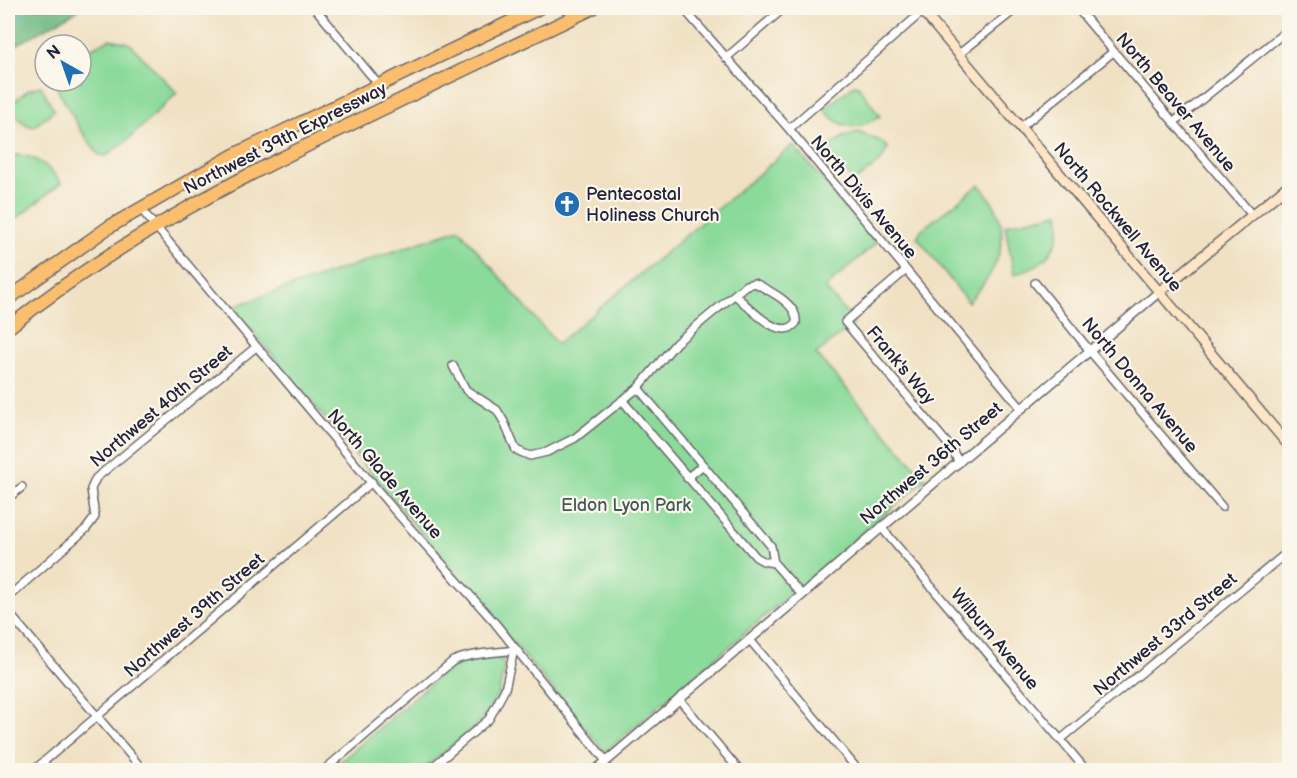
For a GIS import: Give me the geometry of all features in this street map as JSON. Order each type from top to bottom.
[{"type":"highway","name":"Northwest 39th Expressway","points":[[8,328],[57,290],[155,226],[241,177],[593,8]]},
{"type":"highway","name":"Northwest 39th Expressway","points":[[8,299],[66,256],[140,208],[234,155],[452,50],[531,9]]},
{"type":"highway","points":[[452,50],[461,71]]},
{"type":"highway","points":[[379,85],[391,105]]},
{"type":"highway","points":[[8,299],[22,316]]},
{"type":"main road","name":"North Rockwell Avenue","points":[[922,9],[1290,447]]},
{"type":"main road","name":"Northwest 36th Street","points":[[1159,292],[1290,184]]},
{"type":"street","points":[[315,8],[379,85]]},
{"type":"street","name":"North Divis Avenue","points":[[683,8],[789,129],[1021,408]]},
{"type":"street","points":[[726,58],[784,8]]},
{"type":"street","points":[[959,54],[1017,8]]},
{"type":"street","name":"North Beaver Avenue","points":[[1077,8],[1252,215]]},
{"type":"street","points":[[789,129],[922,9]]},
{"type":"street","points":[[1174,122],[1290,28]]},
{"type":"street","points":[[1021,127],[1113,52]]},
{"type":"street","name":"North Glade Avenue","points":[[140,208],[395,511],[495,623],[514,650],[535,672],[606,761]]},
{"type":"street","name":"Frank's Way","points":[[905,271],[845,322],[952,449],[959,463]]},
{"type":"street","points":[[453,366],[466,390],[497,410],[516,450],[530,456],[547,452],[575,438],[638,388],[676,343],[746,285],[755,283],[793,309],[796,323],[792,328],[784,330],[774,327],[735,295]]},
{"type":"street","name":"North Donna Avenue","points":[[1035,283],[1222,507]]},
{"type":"street","name":"Northwest 36th Street","points":[[596,771],[1159,292]]},
{"type":"street","name":"Northwest 40th Street","points":[[8,597],[86,529],[95,517],[91,489],[96,478],[256,347]]},
{"type":"street","points":[[638,388],[771,546],[774,563],[802,595]]},
{"type":"street","points":[[622,400],[756,557],[762,561],[774,563]]},
{"type":"street","points":[[687,478],[703,465]]},
{"type":"street","name":"Northwest 39th Street","points":[[34,771],[372,482]]},
{"type":"street","points":[[8,498],[22,487]]},
{"type":"street","name":"Wilburn Avenue","points":[[881,527],[1086,771]]},
{"type":"street","name":"Northwest 33rd Street","points":[[1060,740],[1290,550]]},
{"type":"street","points":[[8,612],[143,771]]},
{"type":"street","points":[[750,640],[858,771]]},
{"type":"street","points":[[324,771],[453,661],[468,654],[490,654],[514,650],[505,689],[489,719],[429,771]]},
{"type":"street","points":[[679,699],[739,771]]},
{"type":"green space","points":[[19,8],[82,8],[37,33],[33,33],[33,35],[16,45],[8,57],[8,21]]},
{"type":"green space","points":[[110,39],[129,43],[177,93],[130,138],[106,156],[99,155],[80,129],[60,93],[93,93],[93,47]]},
{"type":"green space","points":[[854,85],[858,86],[880,116],[857,126],[843,125],[824,109]]},
{"type":"green space","points":[[33,88],[33,93],[45,93],[54,110],[34,127],[20,119],[10,105]]},
{"type":"green space","points":[[858,132],[880,141],[888,148],[881,161],[854,182],[826,148],[845,136]]},
{"type":"green space","name":"Eldon Lyon Park","points":[[793,145],[876,243],[825,288],[855,323],[816,354],[926,479],[605,752],[232,307],[459,229],[557,344]]},
{"type":"green space","points":[[20,155],[44,164],[61,183],[17,218],[13,218],[8,211],[8,156]]},
{"type":"green space","points":[[979,185],[991,200],[998,215],[1001,245],[990,274],[968,302],[917,237],[921,230]]},
{"type":"green space","points":[[1059,213],[1059,234],[1051,252],[1038,264],[1014,275],[1005,225]]},
{"type":"green space","points":[[466,659],[502,659],[503,673],[499,693],[488,711],[475,727],[422,770],[331,770],[446,670]]},
{"type":"waterway","points":[[8,31],[29,8]]},
{"type":"place","name":"Pentecostal Holiness Church","points":[[567,204]]}]
